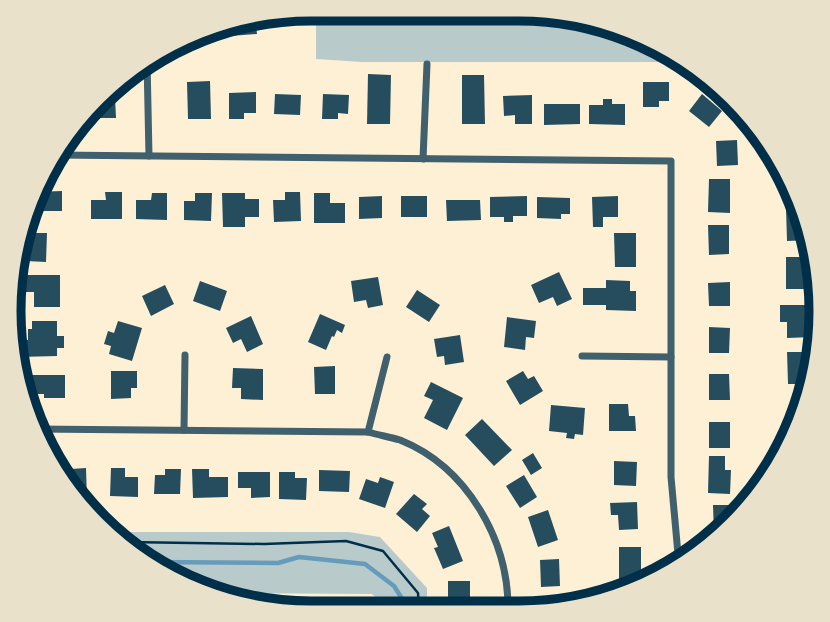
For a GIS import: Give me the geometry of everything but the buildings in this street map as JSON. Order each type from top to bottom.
[{"type":"street","points":[[423,159],[426,64]]},
{"type":"street","points":[[147,72],[149,156]]},
{"type":"street","points":[[67,155],[671,161],[671,477],[678,553]]},
{"type":"street","points":[[184,430],[185,355]]},
{"type":"street","points":[[582,356],[671,358]]},
{"type":"street","points":[[368,432],[387,357]]},
{"type":"street","points":[[46,429],[368,432],[400,441],[428,457],[459,481],[482,512],[500,549],[509,589],[508,601]]},
{"type":"path","points":[[136,542],[264,544],[346,541],[383,551],[418,593],[418,601]]},
{"type":"shaded area","points":[[316,21],[519,21],[557,23],[594,31],[630,43],[667,62],[362,62],[316,59]]},
{"type":"shaded area","points":[[124,532],[349,532],[380,537],[427,588],[427,601],[380,601],[372,594],[236,591],[183,571],[150,552]]},
{"type":"waterway","points":[[166,562],[278,563],[299,557],[365,564],[394,586],[403,601]]}]
